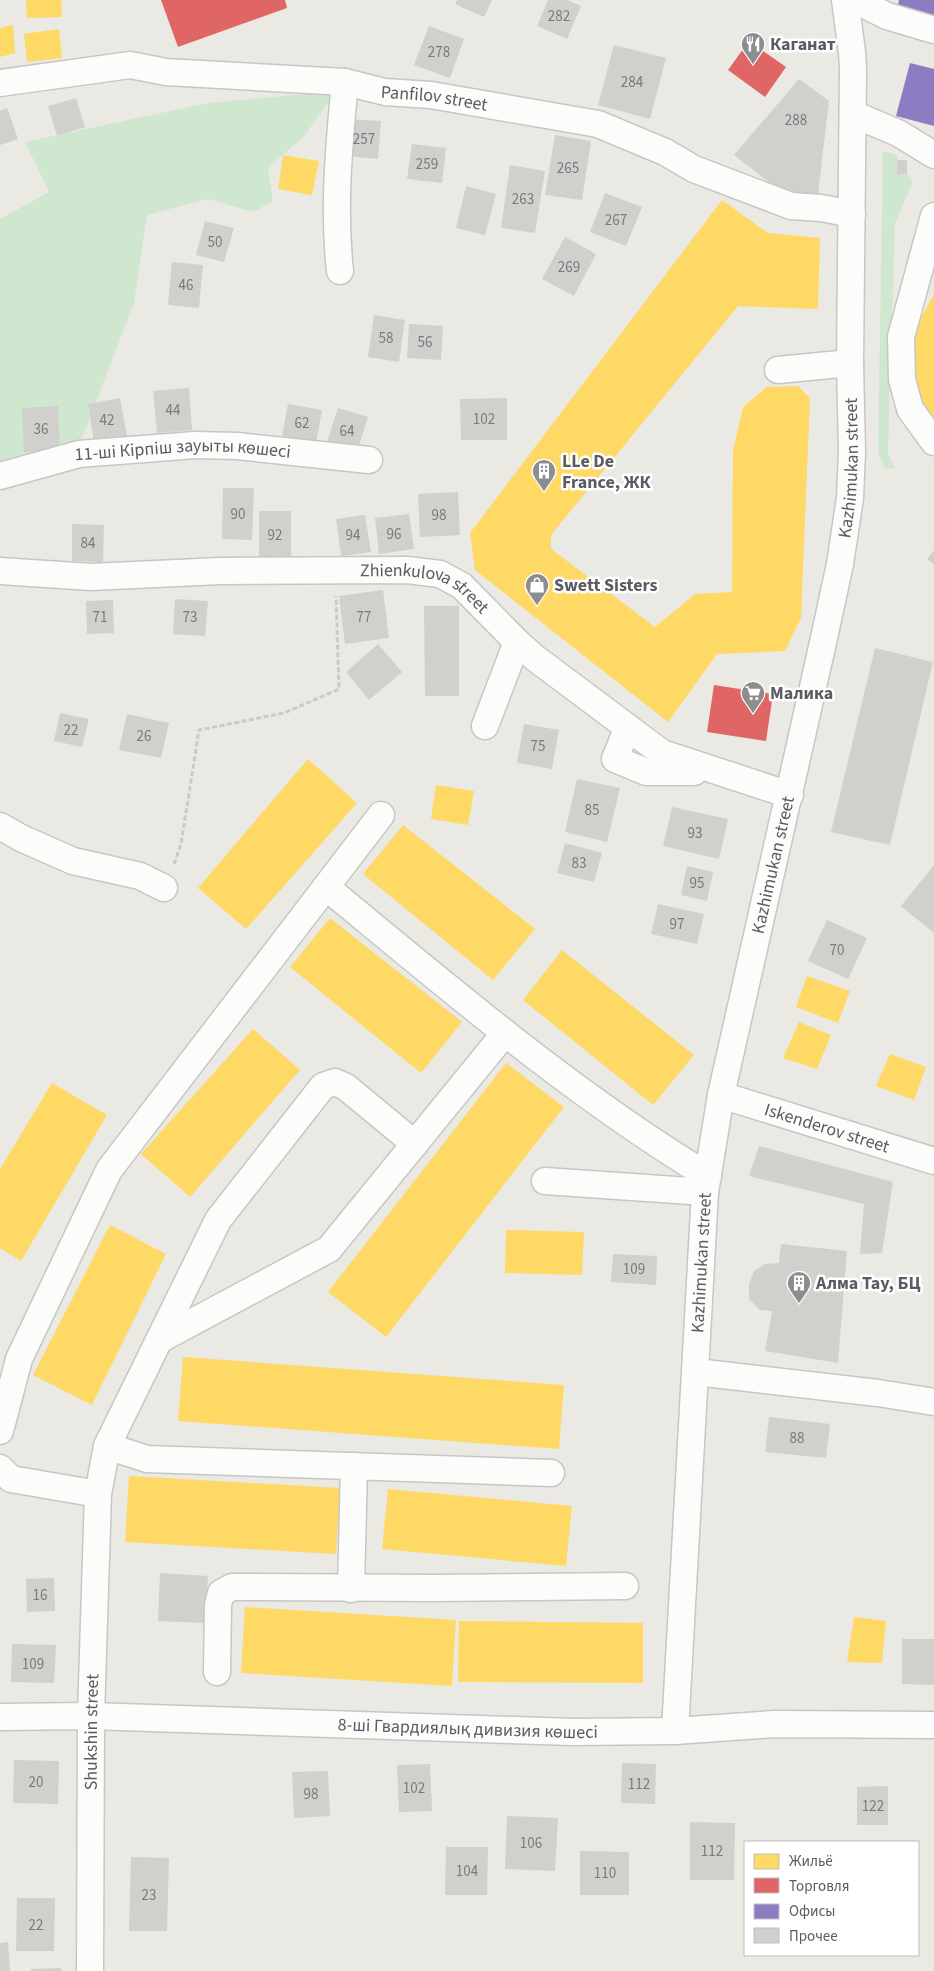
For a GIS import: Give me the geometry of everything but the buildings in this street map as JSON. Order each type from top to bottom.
[{"type":"street","name":"Kazhimukan street","points":[[675,1731],[706,1184],[720,1095],[790,795],[840,564],[850,498],[852,452],[850,363],[853,114],[852,52],[845,0]]},
{"type":"street","points":[[855,0],[887,16],[934,30]]},
{"type":"street","name":"Panfilov street","points":[[0,83],[130,64],[166,72],[345,82],[385,92],[431,95],[598,124],[665,152],[694,169],[791,206],[821,208],[852,214]]},
{"type":"street","points":[[340,271],[336,214],[337,171],[345,82]]},
{"type":"street","points":[[853,114],[898,134],[934,155]]},
{"type":"street","points":[[934,216],[900,337],[902,379],[910,409],[934,442]]},
{"type":"street","points":[[778,370],[850,363]]},
{"type":"street","name":"11-ші Кірпіш зауыты көшесі","points":[[0,476],[79,454],[195,445],[238,446],[368,460]]},
{"type":"street","name":"Zhienkulova street","points":[[0,572],[91,577],[220,571],[336,570],[407,570],[440,574],[462,586],[517,642],[627,729],[662,754],[790,795]]},
{"type":"street","points":[[485,726],[517,642]]},
{"type":"street","points":[[0,1431],[19,1359],[109,1170],[381,815]]},
{"type":"street","points":[[0,826],[21,838],[73,861],[140,876],[164,888]]},
{"type":"street","points":[[326,887],[505,1033],[706,1184]]},
{"type":"street","points":[[159,1340],[329,1249],[505,1033]]},
{"type":"street","name":"Shukshin street","points":[[90,1971],[91,1716],[98,1494],[108,1446],[218,1220],[323,1086],[335,1082],[346,1087],[415,1144]]},
{"type":"street","name":"Iskenderov street","points":[[720,1095],[934,1161]]},
{"type":"street","points":[[545,1181],[706,1184]]},
{"type":"street","points":[[696,1372],[878,1393],[934,1402]]},
{"type":"street","points":[[108,1446],[147,1460],[551,1473]]},
{"type":"street","points":[[351,1589],[354,1466]]},
{"type":"street","points":[[0,1468],[12,1479],[98,1494]]},
{"type":"street","points":[[218,1672],[218,1605],[221,1593],[232,1587],[351,1589],[625,1586]]},
{"type":"street","name":"8-ші Гвардиялық дивизия көшесі","points":[[0,1717],[91,1716],[572,1732],[675,1731],[774,1724],[934,1725]]},
{"type":"path","points":[[164,888],[181,844],[199,730],[284,713],[339,689],[336,570]]},
{"type":"green space","points":[[336,91],[305,135],[268,168],[273,201],[253,212],[208,199],[147,215],[134,303],[77,451],[14,457],[0,461],[0,219],[49,192],[25,142],[208,103]]},
{"type":"green space","points":[[883,151],[897,155],[897,175],[907,174],[913,182],[895,223],[888,453],[895,468],[885,469],[878,452]]},
{"type":"place","name":"Каганат","points":[[753,65]]},
{"type":"place","name":"LLe De France, ЖК","points":[[544,492]]},
{"type":"place","name":"Swett Sisters","points":[[537,606]]},
{"type":"place","name":"Малика","points":[[753,714]]},
{"type":"place","name":"Алма Тау, БЦ","points":[[799,1304]]}]
